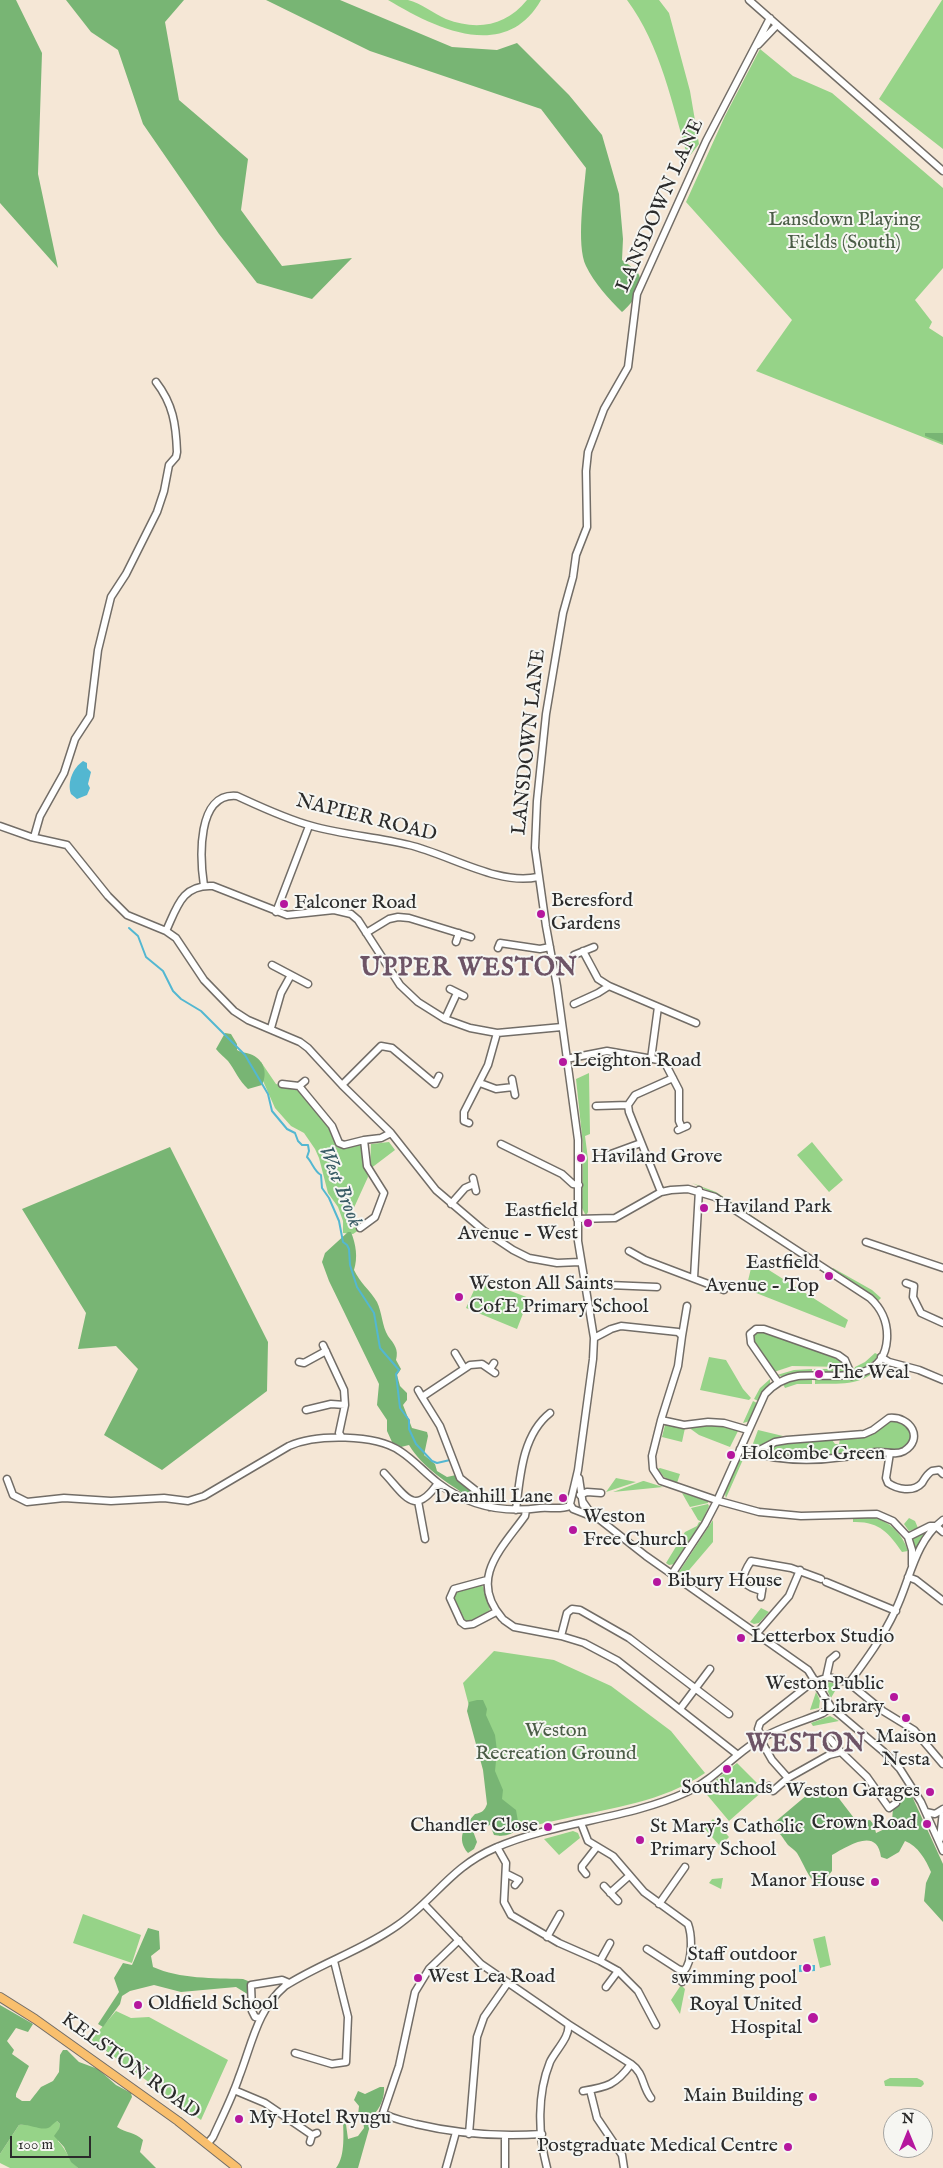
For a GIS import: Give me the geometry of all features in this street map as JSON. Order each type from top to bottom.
[{"type":"main road","name":"KELSTON ROAD","points":[[0,1997],[35,2019],[208,2144],[237,2168]]},
{"type":"street","points":[[749,0],[943,171]]},
{"type":"street","name":"LANSDOWN LANE","points":[[572,1498],[578,1470],[593,1359],[594,1338],[580,1262],[577,1219],[579,1185],[578,1140],[538,877],[535,833],[542,746],[560,630],[576,555],[587,527],[586,471],[588,452],[604,410],[628,368],[633,337],[635,301],[640,286],[710,133],[770,18]]},
{"type":"street","name":"LANSDOWN LANE","points":[[752,52],[777,25]]},
{"type":"street","points":[[34,837],[40,816],[64,773],[76,739],[90,716],[98,650],[111,597],[126,574],[157,512],[168,475],[168,465],[176,457],[177,440],[172,409],[162,389],[156,382]]},
{"type":"street","name":"NAPIER ROAD","points":[[204,886],[200,848],[210,809],[220,798],[227,796],[237,796],[309,826],[347,835],[408,844],[503,876],[521,879],[538,877]]},
{"type":"street","points":[[0,826],[67,845],[120,910],[137,920],[166,931],[176,938],[204,980],[223,1002],[248,1020],[271,1028],[308,1048],[342,1086],[391,1133],[436,1190],[483,1230],[520,1254],[538,1260],[557,1263],[580,1262]]},
{"type":"street","points":[[276,912],[309,826]]},
{"type":"street","points":[[166,931],[185,894],[192,889],[204,886],[213,886],[276,912],[292,916],[342,910],[358,920],[400,985],[418,1002],[446,1019],[470,1028],[496,1033],[562,1027]]},
{"type":"street","points":[[366,933],[389,919],[398,917],[409,918],[471,937]]},
{"type":"street","points":[[456,942],[459,933]]},
{"type":"street","points":[[498,948],[500,943],[540,949],[550,947]]},
{"type":"street","points":[[574,955],[594,947]]},
{"type":"street","points":[[583,951],[598,980],[696,1023]]},
{"type":"street","points":[[272,965],[308,984]]},
{"type":"street","points":[[271,1028],[282,993],[291,975]]},
{"type":"street","points":[[574,1004],[598,993],[608,986]]},
{"type":"street","points":[[446,1019],[461,994],[450,989]]},
{"type":"street","points":[[651,1059],[658,1007]]},
{"type":"street","points":[[469,1123],[464,1121],[464,1112],[488,1065],[496,1033]]},
{"type":"street","points":[[342,1086],[381,1046],[392,1048],[435,1084],[439,1076]]},
{"type":"street","points":[[566,1059],[607,1051],[664,1061],[679,1090],[679,1121],[682,1128]]},
{"type":"street","points":[[628,1105],[635,1095],[673,1078]]},
{"type":"street","points":[[512,1079],[515,1095]]},
{"type":"street","points":[[299,1086],[305,1081]]},
{"type":"street","points":[[480,1083],[496,1089],[514,1086]]},
{"type":"street","points":[[282,1084],[299,1086],[332,1126],[339,1143],[344,1145],[381,1138],[391,1133]]},
{"type":"street","points":[[595,1107],[628,1105]]},
{"type":"street","points":[[628,1105],[662,1192]]},
{"type":"street","points":[[360,1228],[375,1216],[384,1193],[367,1166],[364,1140]]},
{"type":"street","points":[[600,1159],[642,1143]]},
{"type":"street","points":[[501,1144],[562,1174],[573,1184],[579,1185]]},
{"type":"street","points":[[451,1204],[465,1188],[474,1184]]},
{"type":"street","points":[[577,1219],[615,1218],[662,1192],[682,1188],[698,1190],[714,1197],[870,1298],[883,1314],[887,1327],[887,1342],[882,1357],[865,1372],[852,1376],[798,1376],[778,1382],[765,1394],[718,1501],[672,1574]]},
{"type":"street","points":[[694,1278],[698,1190]]},
{"type":"street","points":[[370,1221],[374,1229]]},
{"type":"street","points":[[866,1242],[943,1268]]},
{"type":"street","points":[[629,1251],[645,1260],[724,1290]]},
{"type":"street","points":[[906,1283],[914,1286],[914,1297],[921,1313],[943,1323]]},
{"type":"street","points":[[585,1284],[657,1288]]},
{"type":"street","points":[[687,1306],[678,1366],[652,1456],[656,1474],[661,1481],[718,1501],[759,1512],[822,1516],[876,1514],[893,1521],[908,1537],[912,1550],[912,1565]]},
{"type":"street","points":[[594,1338],[621,1326],[678,1332],[682,1336]]},
{"type":"street","points":[[778,1382],[752,1343],[750,1334],[756,1329],[764,1329],[838,1355],[845,1360],[852,1376]]},
{"type":"street","points":[[303,1364],[324,1348],[344,1390],[345,1405],[340,1421],[341,1436]]},
{"type":"street","points":[[455,1353],[464,1368]]},
{"type":"street","points":[[882,1357],[889,1362],[919,1370],[943,1380]]},
{"type":"street","points":[[422,1397],[464,1368],[482,1364],[492,1371],[494,1363]]},
{"type":"street","points":[[418,1390],[440,1426],[460,1478],[489,1501],[490,1507]]},
{"type":"street","points":[[306,1410],[332,1404],[345,1405]]},
{"type":"street","points":[[516,1510],[521,1466],[525,1453],[542,1420],[550,1413]]},
{"type":"street","points":[[740,1449],[754,1453],[803,1460],[842,1458],[876,1452],[902,1453],[909,1448],[912,1442],[912,1427],[903,1419],[889,1418],[864,1434],[775,1442],[754,1453]]},
{"type":"street","points":[[661,1420],[684,1425],[708,1422],[724,1423],[748,1430]]},
{"type":"street","points":[[6,1479],[13,1495],[27,1502],[64,1498],[111,1501],[164,1498],[193,1500],[204,1496],[294,1443],[341,1436],[372,1441],[399,1449],[438,1483],[467,1500],[490,1507],[516,1510],[570,1506],[601,1520]]},
{"type":"street","points":[[890,1453],[886,1478],[892,1486],[910,1488],[918,1486],[932,1471],[940,1470],[943,1474]]},
{"type":"street","name":"LANSDOWN LANE","points":[[578,1470],[582,1499]]},
{"type":"street","points":[[384,1473],[388,1482],[411,1500],[418,1501],[429,1496],[438,1483]]},
{"type":"street","points":[[576,1510],[582,1507],[582,1499],[587,1492],[601,1493]]},
{"type":"street","points":[[570,1506],[572,1498],[582,1499],[590,1512],[646,1556],[799,1662],[816,1680],[832,1707],[884,1752],[900,1769],[914,1789],[942,1848]]},
{"type":"street","points":[[418,1501],[427,1536]]},
{"type":"street","points":[[526,1510],[526,1516],[493,1562],[487,1580],[489,1597],[496,1612],[514,1627],[561,1636],[584,1643],[618,1661],[738,1755]]},
{"type":"street","points":[[849,1683],[873,1650],[896,1611],[912,1565],[925,1540],[943,1520]]},
{"type":"street","points":[[908,1537],[930,1526],[936,1526],[943,1532]]},
{"type":"street","points":[[762,1591],[748,1588],[745,1585],[744,1581],[751,1561],[800,1570],[896,1611]]},
{"type":"street","points":[[757,1633],[789,1596],[800,1570]]},
{"type":"street","points":[[908,1577],[916,1580],[943,1600]]},
{"type":"street","points":[[487,1580],[454,1589],[451,1591],[450,1598],[461,1622],[465,1625],[473,1624],[496,1612]]},
{"type":"street","points":[[561,1636],[567,1613],[572,1609],[580,1610],[629,1638],[728,1714]]},
{"type":"street","points":[[826,1678],[830,1660],[836,1654]]},
{"type":"street","points":[[680,1709],[710,1669]]},
{"type":"street","points":[[788,1778],[772,1760],[758,1729],[760,1723],[816,1680],[826,1678],[849,1683],[883,1710],[914,1730],[943,1764]]},
{"type":"street","points":[[208,2144],[234,2090],[259,2018],[273,1997],[290,1983],[384,1935],[424,1904],[457,1870],[497,1847],[542,1832],[657,1803],[685,1792],[703,1782],[761,1738],[823,1713],[832,1707]]},
{"type":"street","points":[[830,1739],[867,1777],[889,1808],[896,1802]]},
{"type":"street","points":[[769,1786],[773,1790],[788,1778],[829,1755],[841,1752]]},
{"type":"street","points":[[926,1812],[935,1814],[943,1810]]},
{"type":"street","points":[[942,1848],[939,1833],[943,1810]]},
{"type":"street","points":[[580,1823],[585,1838],[596,1848],[620,1862],[629,1876],[659,1904],[682,1918],[690,1928],[690,1952],[682,1982]]},
{"type":"street","points":[[497,1847],[506,1863],[507,1874],[504,1902],[510,1915],[547,1937],[618,1971],[638,1991],[656,2025]]},
{"type":"street","points":[[586,1874],[582,1866],[596,1848]]},
{"type":"street","points":[[659,1904],[685,1867]]},
{"type":"street","points":[[507,1874],[519,1880],[515,1885]]},
{"type":"street","points":[[610,1893],[629,1876]]},
{"type":"street","points":[[604,1886],[618,1902]]},
{"type":"street","points":[[424,1904],[481,1964],[507,1984],[631,2064],[640,2072],[651,2098]]},
{"type":"street","points":[[547,1937],[560,1914]]},
{"type":"street","points":[[459,1940],[429,1969],[415,1992],[399,2066],[382,2109],[385,2115],[432,2128],[456,2132],[505,2136],[542,2134]]},
{"type":"street","points":[[600,1961],[610,1943]]},
{"type":"street","points":[[647,1948],[678,1969],[684,1970]]},
{"type":"street","points":[[295,2053],[332,2064],[346,2062],[348,2017],[334,1961]]},
{"type":"street","points":[[606,1987],[618,1971]]},
{"type":"street","points":[[259,2018],[255,2017],[252,2011],[251,1985],[282,1980],[290,1983]]},
{"type":"street","points":[[469,2134],[476,2037],[484,2017],[507,1984]]},
{"type":"street","points":[[547,2168],[540,2110],[543,2087],[552,2058],[568,2031],[568,2024]]},
{"type":"street","points":[[624,2168],[622,2155],[597,2118],[586,2090],[614,2083],[631,2064]]},
{"type":"street","points":[[234,2090],[265,2104],[313,2137]]},
{"type":"street","points":[[446,2168],[456,2132]]},
{"type":"street","points":[[505,2136],[506,2168]]},
{"type":"green space","points":[[0,0],[16,0],[42,53],[38,174],[58,268],[0,203]]},
{"type":"green space","points":[[66,0],[184,0],[165,22],[179,100],[248,159],[241,210],[282,266],[352,258],[312,299],[257,283],[219,234],[143,124],[118,50],[91,32]]},
{"type":"green space","points":[[266,0],[340,0],[452,47],[497,50],[517,43],[569,95],[602,135],[619,194],[623,239],[622,260],[638,273],[640,278],[639,289],[630,304],[622,312],[597,285],[586,266],[583,257],[581,232],[586,168],[541,109],[370,51]]},
{"type":"green space","points":[[388,0],[408,0],[446,19],[469,25],[480,25],[500,21],[510,16],[527,0],[541,0],[526,19],[509,31],[489,35],[469,34],[448,29],[427,21]]},
{"type":"green space","points":[[627,0],[659,0],[669,13],[690,91],[699,144],[688,158],[671,96],[657,56],[649,36]]},
{"type":"green space","points":[[943,0],[943,149],[879,99]]},
{"type":"green space","name":"Lansdown Playing Fields (South)","points":[[760,49],[793,76],[832,93],[943,188],[943,268],[915,300],[932,322],[929,328],[943,337],[943,445],[756,371],[792,320],[686,202],[725,116]]},
{"type":"green space","points":[[925,433],[943,433],[943,443],[925,436]]},
{"type":"green space","points":[[225,1033],[231,1034],[237,1044],[237,1050],[255,1056],[262,1063],[265,1076],[262,1085],[248,1089],[228,1061],[216,1049]]},
{"type":"green space","points":[[261,1062],[276,1084],[299,1090],[330,1127],[337,1147],[344,1149],[362,1144],[368,1177],[352,1212],[361,1223],[357,1227],[359,1230],[353,1234],[343,1233],[343,1221],[338,1207],[328,1193],[315,1149],[304,1133],[291,1126],[275,1108],[256,1065]]},
{"type":"green space","points":[[589,1073],[590,1134],[585,1136],[588,1159],[588,1212],[586,1216],[582,1208],[583,1145],[576,1079]]},
{"type":"green space","points":[[389,1142],[395,1150],[370,1169],[371,1144]]},
{"type":"green space","points":[[812,1142],[843,1180],[829,1192],[797,1155]]},
{"type":"green space","points":[[170,1147],[268,1342],[267,1391],[162,1470],[104,1435],[138,1369],[116,1346],[78,1349],[86,1313],[22,1209]]},
{"type":"green space","points":[[692,1183],[716,1192],[781,1235],[717,1195]]},
{"type":"green space","points":[[348,1232],[351,1232],[355,1246],[356,1260],[354,1270],[377,1302],[386,1332],[396,1350],[396,1360],[401,1369],[397,1375],[400,1386],[407,1393],[407,1400],[403,1405],[412,1428],[427,1432],[428,1436],[424,1455],[435,1464],[437,1471],[447,1477],[456,1475],[471,1491],[473,1496],[469,1497],[436,1474],[421,1461],[409,1445],[401,1447],[392,1442],[387,1431],[387,1420],[377,1405],[379,1384],[329,1281],[322,1262],[325,1253]]},
{"type":"green space","points":[[753,1260],[848,1320],[845,1328],[746,1289]]},
{"type":"green space","points":[[833,1268],[872,1290],[881,1298],[878,1301],[869,1293],[832,1270]]},
{"type":"green space","points":[[479,1279],[529,1298],[517,1329],[466,1308]]},
{"type":"green space","points":[[762,1331],[844,1361],[845,1367],[792,1366],[774,1372],[754,1342],[754,1335]]},
{"type":"green space","points":[[875,1353],[879,1355],[871,1364],[865,1368],[854,1370],[855,1367],[865,1362]]},
{"type":"green space","points":[[709,1357],[726,1360],[743,1389],[751,1398],[749,1400],[700,1390]]},
{"type":"green space","points":[[882,1361],[886,1362],[861,1380],[845,1383],[815,1384],[815,1379],[857,1378],[869,1373]]},
{"type":"green space","points":[[812,1369],[812,1374],[784,1377],[777,1375],[794,1370]]},
{"type":"green space","points":[[814,1369],[847,1370],[831,1374],[815,1372]]},
{"type":"green space","points":[[770,1379],[770,1385],[758,1401],[754,1399],[760,1388]]},
{"type":"green space","points":[[796,1379],[812,1379],[812,1384],[797,1384],[785,1388],[782,1382]]},
{"type":"green space","points":[[753,1401],[757,1403],[750,1421],[743,1423]]},
{"type":"green space","points":[[892,1420],[901,1420],[911,1431],[911,1442],[903,1450],[813,1457],[812,1453],[808,1453],[805,1458],[761,1451],[778,1444],[796,1442],[832,1440],[835,1444],[839,1444],[840,1439],[875,1432]]},
{"type":"green space","points":[[665,1425],[685,1428],[682,1442],[662,1437]]},
{"type":"green space","points":[[718,1425],[739,1429],[730,1447],[699,1435],[688,1427]]},
{"type":"green space","points":[[758,1430],[783,1436],[751,1449]]},
{"type":"green space","points":[[745,1455],[726,1498],[726,1488],[731,1474]]},
{"type":"green space","points":[[658,1469],[680,1474],[677,1483],[664,1477]]},
{"type":"green space","points":[[616,1478],[636,1482],[606,1492]]},
{"type":"green space","points":[[643,1481],[663,1487],[613,1492]]},
{"type":"green space","points":[[682,1493],[708,1501],[708,1503],[690,1507]]},
{"type":"green space","points":[[708,1504],[709,1506],[702,1522],[698,1520],[691,1508]]},
{"type":"green space","points":[[871,1517],[884,1521],[899,1533],[908,1551],[902,1552],[893,1539],[877,1526],[853,1522],[853,1518]]},
{"type":"green space","points":[[909,1518],[915,1521],[918,1528],[909,1531],[904,1524]]},
{"type":"green space","points":[[713,1520],[713,1542],[684,1576],[679,1572]]},
{"type":"green space","points":[[699,1522],[702,1523],[675,1564],[669,1565],[666,1563],[685,1532],[697,1526]]},
{"type":"green space","points":[[930,1528],[916,1552],[912,1538]]},
{"type":"green space","points":[[482,1584],[490,1610],[471,1622],[466,1622],[453,1598],[454,1592]]},
{"type":"green space","points":[[761,1608],[769,1612],[759,1623],[754,1624],[750,1622]]},
{"type":"green space","name":"Weston Recreation Ground","points":[[494,1651],[554,1660],[611,1686],[671,1731],[705,1773],[672,1791],[636,1803],[499,1836],[488,1778],[463,1683]]},
{"type":"green space","points":[[827,1682],[839,1684],[831,1698],[826,1688]]},
{"type":"green space","points":[[816,1692],[820,1700],[819,1708],[810,1710]]},
{"type":"green space","points":[[483,1700],[487,1709],[486,1715],[495,1735],[497,1751],[495,1771],[503,1790],[502,1799],[516,1810],[519,1827],[511,1834],[502,1836],[494,1835],[490,1825],[473,1831],[477,1842],[474,1849],[468,1853],[462,1843],[463,1833],[475,1814],[483,1811],[487,1804],[483,1770],[467,1711],[469,1702]]},
{"type":"green space","points":[[830,1716],[839,1721],[813,1726],[811,1723]]},
{"type":"green space","points":[[737,1763],[764,1790],[729,1821],[703,1790]]},
{"type":"green space","points":[[822,1787],[834,1792],[857,1822],[870,1820],[874,1825],[876,1833],[891,1826],[894,1807],[900,1800],[911,1794],[943,1864],[943,1922],[924,1901],[926,1883],[931,1872],[929,1867],[918,1850],[905,1841],[899,1852],[887,1859],[881,1857],[874,1842],[861,1841],[853,1844],[832,1855],[832,1871],[824,1881],[817,1885],[808,1874],[796,1852],[779,1833],[770,1831],[769,1827],[807,1795]]},
{"type":"green space","points":[[713,1819],[729,1837],[720,1846],[704,1828]]},
{"type":"green space","points":[[573,1831],[578,1833],[580,1838],[559,1855],[544,1839]]},
{"type":"green space","points":[[723,1878],[721,1889],[709,1883],[712,1879]]},
{"type":"green space","points":[[83,1914],[141,1935],[132,1963],[73,1943]]},
{"type":"green space","points":[[148,1928],[159,1931],[160,1949],[151,1956],[153,1967],[185,1976],[243,1979],[251,1985],[249,1995],[236,1987],[181,1992],[154,1985],[130,1991],[122,1996],[120,2004],[103,2027],[98,2024],[119,1992],[114,1978],[123,1963],[132,1965]]},
{"type":"green space","points":[[825,1936],[831,1965],[820,1968],[813,1939]]},
{"type":"green space","points":[[681,1985],[685,1989],[680,2014],[671,2000]]},
{"type":"green space","points":[[0,2005],[33,2024],[28,2032],[16,2028],[7,2041],[14,2050],[12,2054],[29,2066],[16,2097],[22,2101],[30,2101],[41,2087],[53,2081],[59,2072],[60,2055],[63,2050],[67,2050],[79,2062],[98,2069],[116,2085],[131,2093],[132,2097],[117,2127],[137,2135],[143,2140],[140,2152],[156,2168],[78,2168],[71,2162],[64,2147],[54,2136],[60,2124],[57,2121],[47,2128],[19,2125],[0,2154]]},
{"type":"green space","points":[[116,2011],[131,2018],[149,2017],[228,2060],[201,2120],[91,2040]]},
{"type":"green space","points":[[890,2078],[917,2078],[923,2081],[924,2084],[921,2087],[885,2086],[884,2081]]},
{"type":"green space","points":[[384,2087],[383,2099],[378,2110],[373,2115],[358,2168],[336,2168],[343,2150],[343,2116],[345,2117],[348,2139],[358,2136],[364,2128],[363,2119],[358,2115],[359,2106],[354,2100],[358,2091],[365,2094]]},
{"type":"green space","points":[[57,2121],[60,2124],[58,2141],[78,2168],[10,2168],[0,2163],[0,2154],[19,2125]]},
{"type":"water","points":[[83,761],[87,763],[87,768],[91,772],[88,784],[90,788],[87,795],[77,799],[71,794],[70,780],[74,771]]},
{"type":"water","name":"Staff outdoor swimming pool","points":[[799,1965],[815,1965],[815,1971],[799,1972]]},
{"type":"waterway","name":"West Brook","points":[[129,928],[138,936],[146,957],[163,971],[173,991],[181,999],[201,1011],[245,1055],[268,1094],[272,1111],[287,1129],[295,1133],[302,1145],[308,1145],[307,1157],[321,1175],[322,1188],[329,1198],[339,1221],[343,1242],[349,1249],[350,1265],[357,1287],[374,1313],[380,1348],[399,1370],[396,1374],[400,1408],[409,1420],[409,1429],[416,1444],[432,1461],[437,1463],[450,1460]]},
{"type":"place","name":"Falconer Road","points":[[284,904]]},
{"type":"place","name":"Beresford Gardens","points":[[541,914]]},
{"type":"place","name":"Leighton Road","points":[[563,1062]]},
{"type":"place","name":"Haviland Grove","points":[[581,1158]]},
{"type":"place","name":"Haviland Park","points":[[704,1208]]},
{"type":"place","name":"Eastfield Avenue - West","points":[[588,1223]]},
{"type":"place","name":"Eastfield Avenue - Top","points":[[829,1276]]},
{"type":"place","name":"Weston All Saints CofE Primary School","points":[[459,1297]]},
{"type":"place","name":"The Weal","points":[[819,1374]]},
{"type":"place","name":"Holcombe Green","points":[[731,1455]]},
{"type":"place","name":"Deanhill Lane","points":[[563,1498]]},
{"type":"place","name":"Weston Free Church","points":[[573,1530]]},
{"type":"place","name":"Bibury House","points":[[657,1582]]},
{"type":"place","name":"Letterbox Studio","points":[[741,1638]]},
{"type":"place","name":"Weston Public Library","points":[[894,1697]]},
{"type":"place","name":"Maison Nesta","points":[[906,1718]]},
{"type":"place","name":"Southlands","points":[[727,1769]]},
{"type":"place","name":"Weston Garages","points":[[930,1792]]},
{"type":"place","name":"Crown Road","points":[[927,1824]]},
{"type":"place","name":"Chandler Close","points":[[548,1827]]},
{"type":"place","name":"St Mary's Catholic Primary School","points":[[640,1840]]},
{"type":"place","name":"Manor House","points":[[875,1882]]},
{"type":"place","name":"Staff outdoor swimming pool","points":[[807,1968]]},
{"type":"place","name":"West Lea Road","points":[[418,1978]]},
{"type":"place","name":"Oldfield School","points":[[138,2005]]},
{"type":"place","name":"Royal United Hospital","points":[[813,2018]]},
{"type":"place","name":"Main Building","points":[[813,2097]]},
{"type":"place","name":"My Hotel Ryugu","points":[[239,2119]]},
{"type":"place","name":"Postgraduate Medical Centre","points":[[788,2147]]},
{"type":"district","name":"UPPER WESTON","points":[[469,970]]},
{"type":"district","name":"WESTON","points":[[806,1746]]}]
